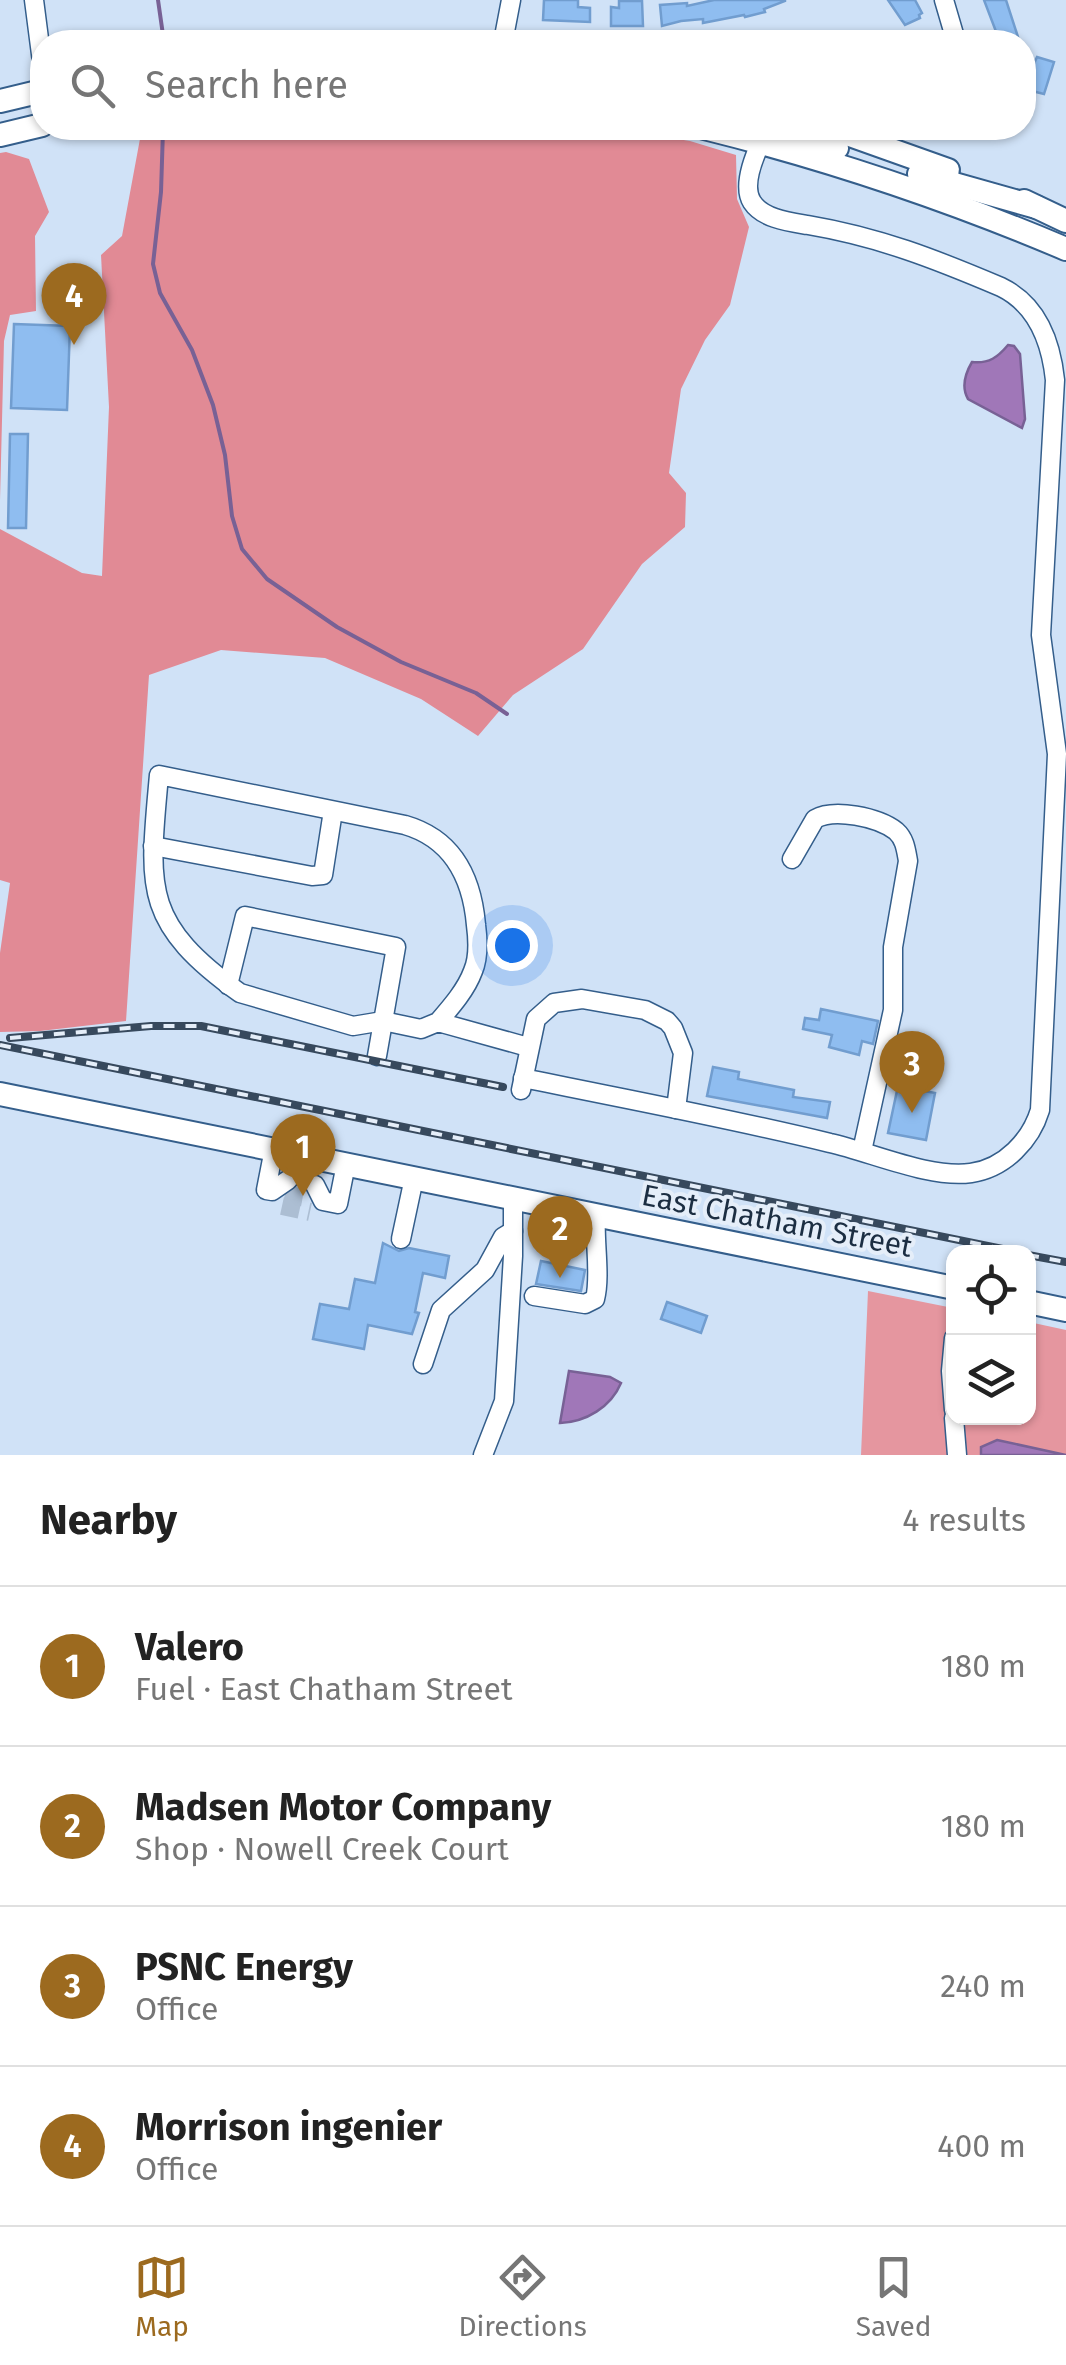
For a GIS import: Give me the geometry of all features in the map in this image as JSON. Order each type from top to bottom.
[{"type":"main road","points":[[0,101],[30,95]]},
{"type":"main road","points":[[0,135],[30,128]]},
{"type":"main road","points":[[753,140],[941,198],[1066,249]]},
{"type":"main road","points":[[811,140],[968,190],[1036,207]]},
{"type":"main road","points":[[867,140],[907,153],[1066,221]]},
{"type":"main road","name":"East Chatham Street","points":[[0,1094],[946,1286]]},
{"type":"main road","points":[[1036,1304],[1066,1310]]},
{"type":"street","points":[[34,0],[38,30]]},
{"type":"street","points":[[505,30],[511,0]]},
{"type":"street","points":[[944,0],[953,30]]},
{"type":"street","points":[[676,1109],[682,1045],[673,1028],[656,1014],[582,999],[567,1000],[542,1012],[536,1020],[522,1084],[676,1109],[951,1174],[974,1173],[1010,1155],[1035,1127],[1040,1110],[1057,754],[1041,635],[1055,380],[1050,348],[1034,314],[1017,295],[888,241],[794,223],[760,210],[753,203],[748,185],[761,142]]},
{"type":"street","points":[[160,775],[334,810],[419,830],[440,842],[462,869],[475,908],[477,955],[467,983],[438,1022],[422,1029],[383,1020],[353,1026],[240,993],[168,926],[155,887],[152,846],[160,775]]},
{"type":"street","points":[[152,846],[323,875],[334,810]]},
{"type":"street","points":[[792,859],[815,819],[834,813],[884,824],[896,830],[906,846],[908,861],[892,962],[894,1010],[862,1151]]},
{"type":"street","points":[[228,985],[245,916],[396,946],[377,1056]]},
{"type":"street","points":[[438,1022],[528,1047]]},
{"type":"street","points":[[274,1149],[266,1190],[282,1193]]},
{"type":"street","points":[[315,1200],[338,1204],[346,1164]]},
{"type":"street","points":[[401,1240],[414,1178]]},
{"type":"street","points":[[484,1455],[504,1400],[514,1198]]},
{"type":"street","points":[[534,1296],[585,1304],[595,1300],[596,1215]]},
{"type":"street","points":[[423,1364],[441,1310],[485,1270],[503,1238],[514,1231]]},
{"type":"street","points":[[955,1425],[957,1455]]},
{"type":"shaded area","points":[[140,140],[684,140],[736,155],[737,199],[749,227],[730,305],[705,340],[681,389],[669,473],[686,493],[685,527],[642,564],[583,649],[513,695],[478,736],[421,699],[325,658],[221,650],[149,675],[126,1021],[0,1032],[0,953],[10,883],[0,880],[0,529],[82,573],[102,576],[109,407],[101,255],[122,236]]},
{"type":"shaded area","points":[[0,153],[29,159],[49,212],[35,236],[36,311],[10,315],[4,341],[0,500]]},
{"type":"shaded area","points":[[1008,345],[1020,354],[1025,419],[1022,428],[968,399],[965,390],[972,362],[993,359]]},
{"type":"shaded area","points":[[868,1291],[946,1307],[946,1425],[1036,1425],[1036,1324],[1066,1330],[1066,1455],[861,1455]]},
{"type":"shaded area","points":[[569,1371],[610,1377],[621,1383],[596,1412],[560,1423]]},
{"type":"shaded area","points":[[997,1440],[1066,1455],[981,1455],[981,1447]]},
{"type":"building","points":[[544,0],[578,0],[578,7],[590,8],[590,22],[543,20]]},
{"type":"building","points":[[714,0],[785,1],[745,17],[662,26],[660,5],[687,6]]},
{"type":"building","points":[[888,0],[915,0],[922,13],[920,18],[905,25]]},
{"type":"building","points":[[984,0],[1006,0],[1016,30],[995,30]]},
{"type":"building","points":[[619,1],[642,1],[643,26],[611,26],[611,7],[619,8]]},
{"type":"building","points":[[1036,59],[1054,62],[1044,94],[1036,92]]},
{"type":"building","points":[[14,324],[70,326],[67,410],[11,408]]},
{"type":"building","points":[[10,434],[28,434],[26,528],[8,528]]},
{"type":"building","points":[[821,1009],[878,1021],[873,1044],[862,1041],[859,1055],[829,1047],[832,1035],[803,1029],[805,1018],[819,1020]]},
{"type":"building","points":[[713,1067],[739,1072],[738,1079],[794,1090],[793,1097],[830,1102],[827,1118],[707,1096]]},
{"type":"building","points":[[898,1086],[935,1093],[926,1140],[888,1133]]},
{"type":"building","points":[[383,1243],[399,1251],[409,1248],[449,1256],[445,1278],[423,1273],[415,1312],[419,1313],[412,1334],[368,1325],[364,1349],[313,1339],[320,1304],[349,1309],[355,1279],[375,1283]]},
{"type":"building","points":[[541,1261],[585,1270],[581,1291],[536,1284]]},
{"type":"building","points":[[667,1302],[707,1316],[701,1333],[661,1319]]},
{"type":"waterway","points":[[158,0],[162,30]]},
{"type":"waterway","points":[[163,140],[153,264],[160,293],[192,350],[213,405],[225,455],[232,516],[242,549],[267,579],[337,627],[401,662],[476,693],[507,714]]},
{"type":"tunnel","points":[[285,1194],[312,1199]]},
{"type":"tunnel","points":[[282,1206],[310,1212]]},
{"type":"railway","points":[[10,1038],[151,1026],[201,1026],[503,1087]]},
{"type":"railway","points":[[0,1045],[984,1245]]},
{"type":"railway","points":[[1036,1256],[1066,1262]]},
{"type":"place","name":"Morrison ingenier","points":[[74,345]]},
{"type":"place","name":"PSNC Energy","points":[[912,1113]]},
{"type":"place","name":"Valero","points":[[303,1196]]},
{"type":"place","name":"Madsen Motor Company","points":[[560,1278]]}]
